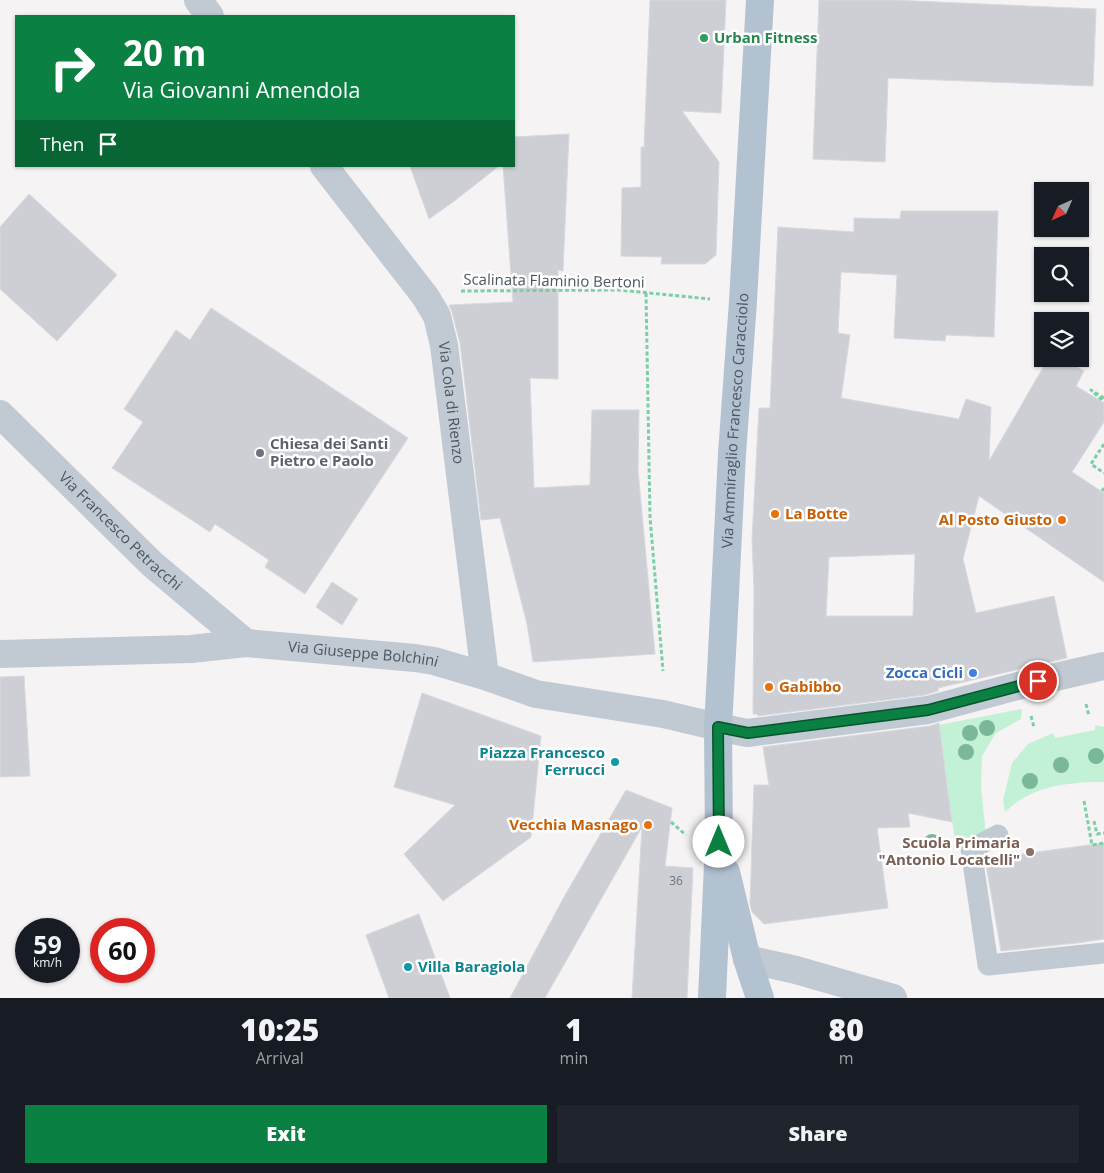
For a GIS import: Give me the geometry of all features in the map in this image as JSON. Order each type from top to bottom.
[{"type":"main road","name":"Via Ammiraglio Francesco Caracciolo","points":[[712,998],[719,842],[718,727],[732,454],[743,301],[760,0]]},
{"type":"main road","name":"Via Ammiraglio Francesco Caracciolo","points":[[719,842],[748,959],[760,998]]},
{"type":"street","points":[[198,0],[209,15]]},
{"type":"street","name":"Via Cola di Rienzo","points":[[325,167],[425,296],[437,316],[444,345],[485,676]]},
{"type":"street","name":"Via Francesco Petracchi","points":[[0,414],[152,564],[246,643]]},
{"type":"street","name":"Via Giuseppe Bolchini","points":[[0,654],[191,649],[246,643],[434,661],[536,694],[663,714],[748,733],[928,710],[1025,684],[1104,666]]},
{"type":"street","points":[[748,959],[796,970],[893,998]]},
{"type":"lane","points":[[998,835],[971,849],[988,965],[1104,953]]},
{"type":"path","name":"Scalinata Flaminio Bertoni","points":[[425,296],[449,291],[619,290],[743,301]]},
{"type":"path","points":[[646,293],[650,518],[663,671]]},
{"type":"path","points":[[1104,398],[1091,390],[1104,402]]},
{"type":"path","points":[[1104,444],[1091,464],[1104,473]]},
{"type":"path","points":[[1084,800],[1092,845],[1104,843]]},
{"type":"path","points":[[1094,821],[1097,834],[1104,833]]},
{"type":"path","points":[[671,822],[688,837]]},
{"type":"green space","points":[[1022,709],[1021,719],[996,733],[982,756],[981,786],[986,836],[955,841],[939,725]]},
{"type":"green space","points":[[1095,725],[1104,727],[1104,782],[1072,783],[1040,790],[1020,800],[1005,812],[1003,800],[1012,763],[1028,744],[1053,733],[1055,738],[1095,730]]},
{"type":"building","points":[[650,0],[726,0],[721,113],[682,111],[719,162],[716,255],[705,264],[661,264],[662,257],[621,256],[622,188],[641,187],[641,147],[644,147]]},
{"type":"building","points":[[819,0],[892,0],[1096,9],[1093,86],[888,78],[885,162],[813,159]]},
{"type":"building","points":[[569,134],[563,271],[558,270],[558,379],[530,378],[534,488],[590,485],[592,410],[639,410],[638,470],[655,654],[533,662],[527,624],[500,518],[481,520],[460,343],[449,305],[513,302],[503,167],[515,167],[515,137]]},
{"type":"building","points":[[410,167],[498,167],[453,202],[429,219]]},
{"type":"building","points":[[29,194],[117,275],[57,341],[0,289],[0,227]]},
{"type":"building","points":[[901,211],[998,211],[994,337],[946,335],[945,341],[894,338],[897,275],[841,272],[838,333],[850,335],[841,398],[959,419],[966,399],[991,407],[989,461],[1043,367],[1077,367],[1084,371],[1076,386],[1104,403],[1104,422],[1072,472],[1104,493],[1104,582],[979,496],[963,559],[976,613],[1054,596],[1067,658],[938,688],[938,691],[925,695],[758,716],[753,714],[754,589],[752,539],[759,408],[770,408],[778,227],[854,232],[854,218],[900,219]],"holes":[[[915,554],[913,616],[826,616],[829,557]]]},
{"type":"building","name":"Chiesa dei Santi Pietro e Paolo","points":[[211,308],[408,438],[305,594],[265,567],[269,560],[215,524],[210,532],[112,468],[143,422],[124,409],[176,330],[190,340]]},
{"type":"building","points":[[332,582],[358,599],[342,625],[316,607]]},
{"type":"building","points":[[24,676],[30,776],[0,777],[0,677]]},
{"type":"building","points":[[422,693],[541,736],[531,837],[443,901],[404,854],[455,805],[394,787]]},
{"type":"building","points":[[939,723],[952,822],[908,813],[910,827],[877,828],[888,908],[764,924],[752,912],[750,904],[754,785],[769,785],[763,747],[930,726]]},
{"type":"building","points":[[626,790],[672,808],[665,866],[693,868],[687,998],[632,998],[642,827],[545,998],[510,998],[564,897]]},
{"type":"building","points":[[1104,843],[1104,939],[1001,951],[985,859]]},
{"type":"building","name":"Villa Baragiola","points":[[419,914],[450,998],[389,998],[366,935]]},
{"type":"place","name":"Urban Fitness","points":[[704,38]]},
{"type":"place","name":"Chiesa dei Santi Pietro e Paolo","points":[[260,453]]},
{"type":"place","name":"La Botte","points":[[775,514]]},
{"type":"place","name":"Al Posto Giusto","points":[[1062,520]]},
{"type":"place","name":"Zocca Cicli","points":[[973,673]]},
{"type":"place","name":"Gabibbo","points":[[769,687]]},
{"type":"place","name":"Piazza Francesco Ferrucci","points":[[615,762]]},
{"type":"place","name":"Vecchia Masnago","points":[[648,825]]},
{"type":"place","name":"Scuola Primaria \"Antonio Locatelli\"","points":[[1030,852]]},
{"type":"place","name":"Villa Baragiola","points":[[408,967]]},
{"type":"route","points":[[719,842],[718,727],[748,733],[928,710],[1038,681]]}]
